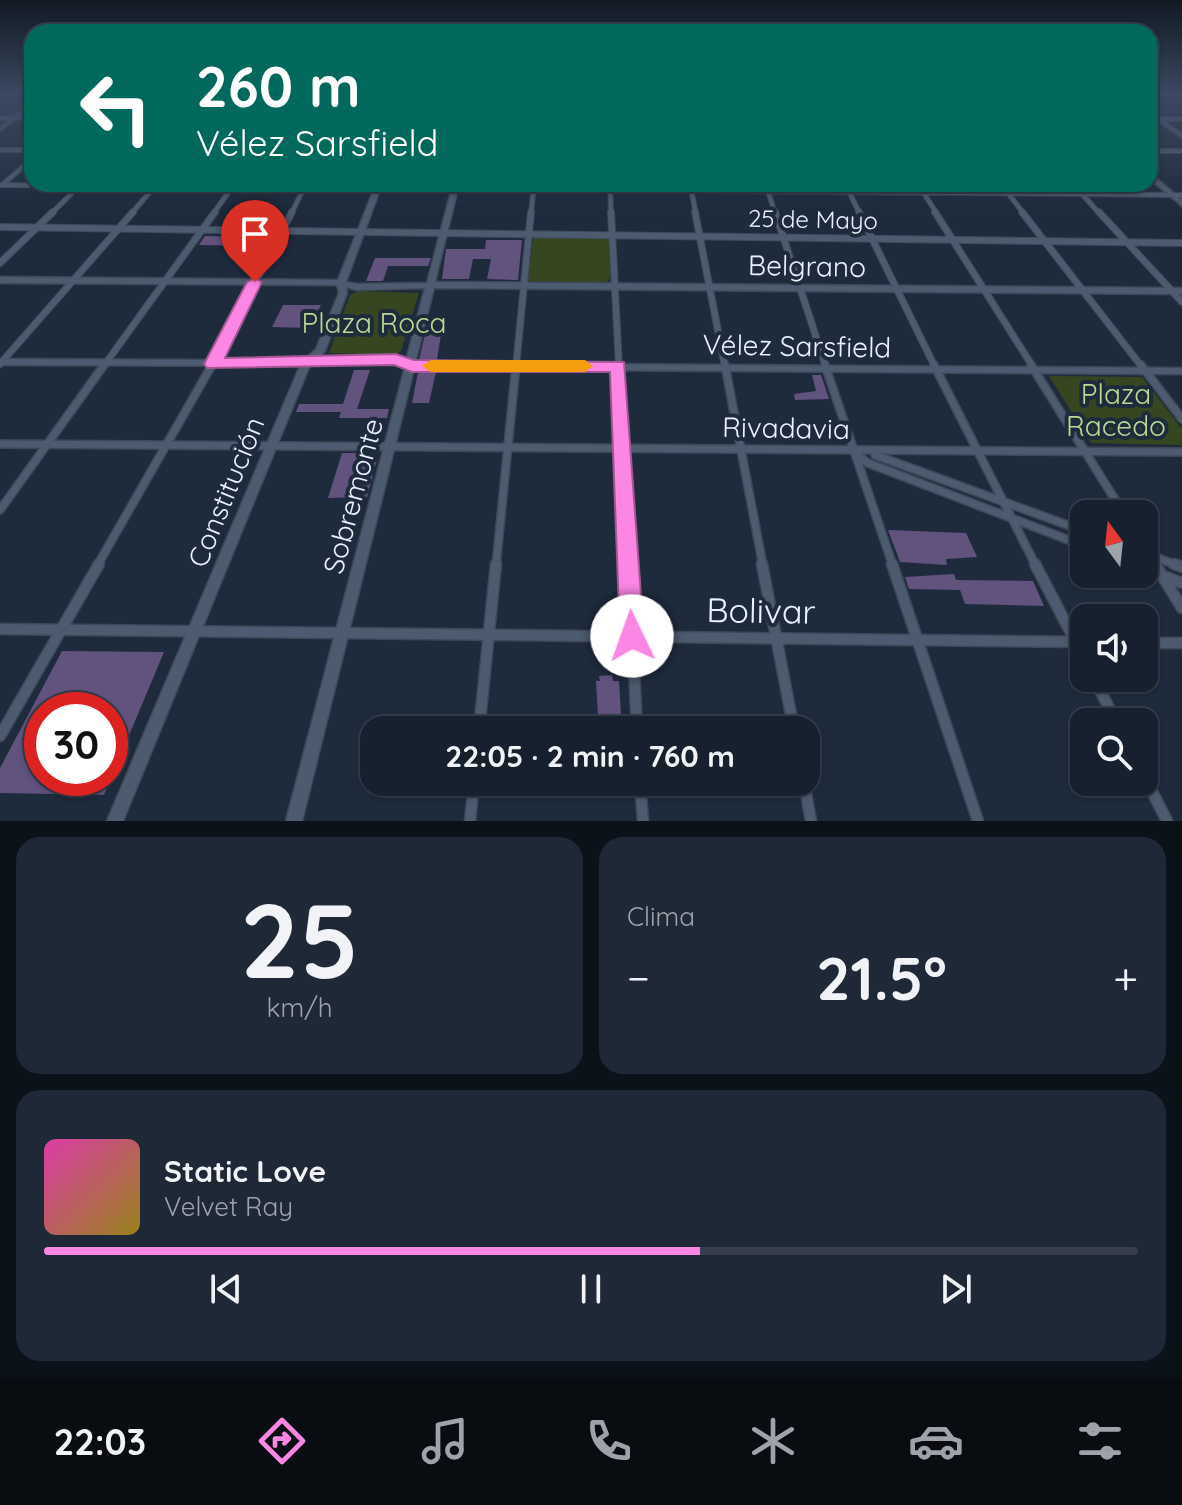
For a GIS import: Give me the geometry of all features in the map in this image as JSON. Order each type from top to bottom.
[{"type":"main road","points":[[1158,183],[1182,204]]},
{"type":"main road","name":"Constitución","points":[[115,821],[306,363],[320,351],[343,293],[341,283],[376,192]]},
{"type":"main road","name":"Sobremonte","points":[[294,821],[412,366],[411,351],[454,192]]},
{"type":"main road","name":"Belgrano","points":[[0,280],[341,283],[357,287],[1177,291]]},
{"type":"main road","name":"Vélez Sarsfield","points":[[1,363],[306,363],[329,359],[396,360],[412,366],[1182,371]]},
{"type":"street","points":[[0,150],[24,150]]},
{"type":"street","points":[[1158,151],[1182,151]]},
{"type":"street","points":[[1,186],[24,166]]},
{"type":"street","points":[[1,186],[24,186]]},
{"type":"street","points":[[0,263],[73,192]]},
{"type":"street","points":[[1,363],[149,192]]},
{"type":"street","points":[[0,510],[229,192]]},
{"type":"street","points":[[0,736],[213,364],[302,192]]},
{"type":"street","points":[[480,716],[533,192]]},
{"type":"street","points":[[610,192],[636,716]]},
{"type":"street","points":[[692,192],[791,716]]},
{"type":"street","points":[[769,192],[978,821]]},
{"type":"street","points":[[1070,624],[976,451],[849,192],[1182,195]]},
{"type":"street","points":[[924,192],[1116,500]]},
{"type":"street","points":[[1008,193],[1182,419]]},
{"type":"street","points":[[1082,194],[1177,291],[1182,302]]},
{"type":"street","name":"25 de Mayo","points":[[0,227],[1182,243]]},
{"type":"street","name":"Rivadavia","points":[[0,444],[1182,452]]},
{"type":"street","points":[[853,451],[878,455],[1070,526]]},
{"type":"street","points":[[853,451],[868,463],[1070,541]]},
{"type":"street","points":[[1158,556],[1182,567]]},
{"type":"street","points":[[1158,570],[1182,608]]},
{"type":"street","points":[[1158,574],[1182,583]]},
{"type":"street","name":"Bolivar","points":[[0,629],[1070,642]]},
{"type":"street","points":[[1158,643],[1182,643]]},
{"type":"street","points":[[470,821],[473,796]]},
{"type":"street","points":[[641,796],[643,821]]},
{"type":"street","points":[[807,796],[811,821]]},
{"type":"street","points":[[1154,796],[1167,821]]},
{"type":"green space","points":[[605,237],[609,240],[610,278],[606,283],[528,281],[533,238]]},
{"type":"green space","name":"Plaza Roca","points":[[357,291],[419,293],[401,351],[394,355],[329,353],[350,295]]},
{"type":"green space","name":"Plaza Racedo","points":[[1049,376],[1142,377],[1182,429],[1182,445],[1091,443]]},
{"type":"building","points":[[205,236],[262,237],[257,246],[199,245]]},
{"type":"building","points":[[486,240],[522,240],[518,280],[487,279],[491,259],[473,259],[469,279],[442,279],[446,249],[485,249]]},
{"type":"building","points":[[375,258],[431,258],[428,266],[388,266],[383,281],[366,281]]},
{"type":"building","points":[[283,305],[321,305],[311,328],[272,327]]},
{"type":"building","points":[[425,334],[441,334],[437,360],[419,360]]},
{"type":"building","points":[[354,370],[370,370],[357,409],[389,409],[387,418],[339,418],[341,412],[296,412],[299,404],[343,404]]},
{"type":"building","points":[[418,372],[436,372],[429,403],[412,403]]},
{"type":"building","points":[[812,375],[821,375],[829,399],[795,400],[794,394],[816,391]]},
{"type":"building","points":[[342,453],[372,453],[377,459],[367,497],[328,498]]},
{"type":"building","points":[[888,530],[966,533],[977,557],[946,559],[947,565],[900,562]]},
{"type":"building","points":[[954,574],[956,580],[1033,581],[1044,606],[965,604],[960,590],[909,589],[905,577]]},
{"type":"building","points":[[62,651],[164,652],[128,738],[128,692],[40,692]]},
{"type":"building","points":[[612,675],[613,681],[619,681],[621,715],[598,716],[596,681],[600,681],[599,676]]},
{"type":"building","points":[[24,723],[24,793],[0,793],[0,768]]},
{"type":"slow traffic","points":[[431,366],[585,366]]},
{"type":"route","points":[[255,282],[213,364],[306,363],[329,359],[396,360],[412,366],[618,366],[632,636]]}]
